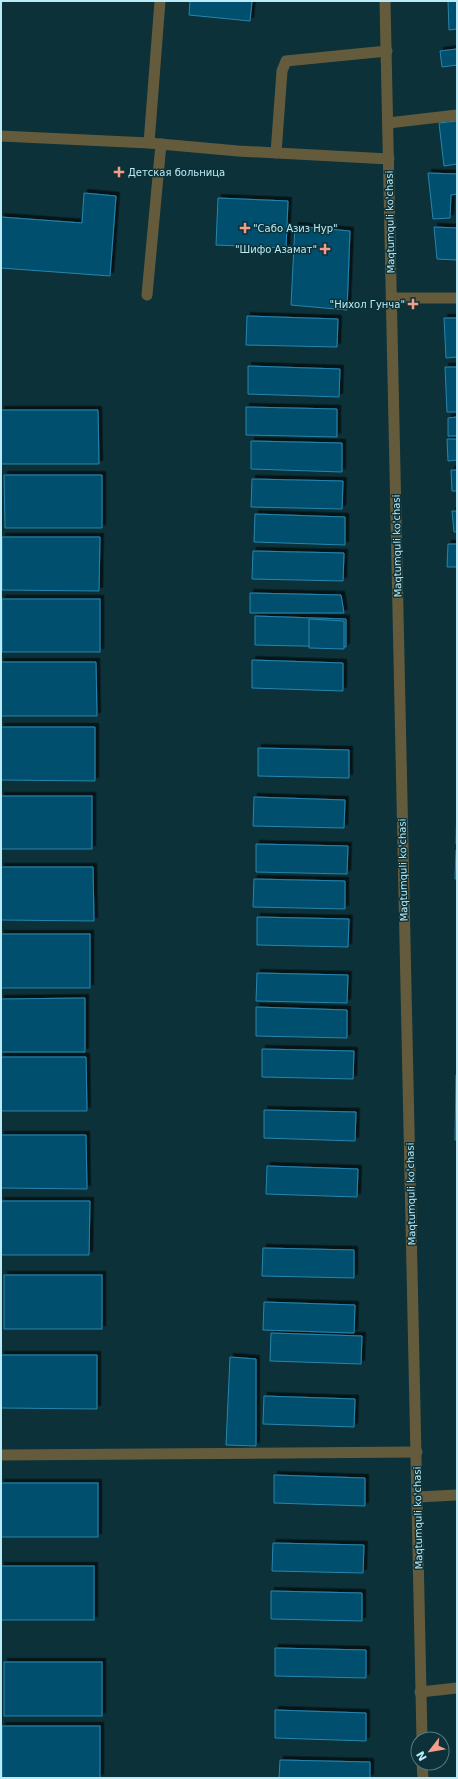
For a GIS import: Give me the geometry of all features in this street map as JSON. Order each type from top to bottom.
[{"type":"street","points":[[149,143],[160,1]]},
{"type":"street","name":"Maqtumquli ko'chasi","points":[[385,1],[418,1497],[422,1731]]},
{"type":"street","points":[[276,153],[282,72],[286,61],[386,51]]},
{"type":"street","points":[[388,123],[457,115]]},
{"type":"street","points":[[1,136],[149,143],[276,153],[389,159]]},
{"type":"street","points":[[147,294],[161,144]]},
{"type":"street","points":[[392,298],[457,298]]},
{"type":"street","points":[[1,1455],[417,1452]]},
{"type":"street","points":[[418,1497],[457,1495]]},
{"type":"street","points":[[420,1692],[457,1688]]},
{"type":"building","points":[[190,1],[252,1],[250,21],[189,15]]},
{"type":"building","points":[[448,1],[457,1],[457,29],[449,30]]},
{"type":"building","points":[[457,49],[457,65],[442,67],[440,51]]},
{"type":"building","points":[[457,121],[457,164],[444,166],[439,123]]},
{"type":"building","points":[[428,173],[457,174],[457,194],[451,195],[450,218],[433,219]]},
{"type":"building","points":[[84,193],[116,196],[110,276],[1,268],[1,217],[82,223]]},
{"type":"building","points":[[218,198],[288,201],[286,248],[216,245]]},
{"type":"building","points":[[295,226],[350,231],[347,310],[291,305]]},
{"type":"building","points":[[434,227],[457,228],[457,260],[437,259]]},
{"type":"building","points":[[247,316],[338,319],[337,347],[246,345]]},
{"type":"building","points":[[444,318],[457,318],[457,357],[446,358]]},
{"type":"building","points":[[248,366],[340,369],[339,397],[248,394]]},
{"type":"building","points":[[445,367],[457,367],[457,412],[447,412]]},
{"type":"building","points":[[246,407],[337,409],[337,437],[246,435]]},
{"type":"building","points":[[1,410],[98,410],[99,464],[1,464]]},
{"type":"building","points":[[457,417],[457,436],[448,436],[448,418]]},
{"type":"building","points":[[447,439],[457,439],[457,460],[448,461]]},
{"type":"building","points":[[251,441],[342,443],[342,472],[251,469]]},
{"type":"building","points":[[451,470],[457,470],[457,491],[452,491]]},
{"type":"building","points":[[4,475],[102,475],[102,528],[5,528]]},
{"type":"building","points":[[252,479],[343,481],[342,509],[251,507]]},
{"type":"building","points":[[452,511],[457,511],[457,532],[454,532]]},
{"type":"building","points":[[255,514],[345,517],[345,545],[254,542]]},
{"type":"building","points":[[2,537],[100,537],[99,591],[2,590]]},
{"type":"building","points":[[448,544],[457,544],[457,567],[447,567]]},
{"type":"building","points":[[253,551],[344,553],[343,581],[252,579]]},
{"type":"building","points":[[250,593],[341,595],[344,613],[250,613]]},
{"type":"building","points":[[2,599],[100,599],[100,652],[2,652]]},
{"type":"building","points":[[255,616],[346,619],[346,647],[255,645]]},
{"type":"building","points":[[309,619],[344,621],[344,649],[309,648]]},
{"type":"building","points":[[252,660],[343,663],[343,691],[252,688]]},
{"type":"building","points":[[1,662],[96,662],[97,716],[1,716]]},
{"type":"building","points":[[1,727],[95,727],[95,781],[1,780]]},
{"type":"building","points":[[258,748],[349,750],[349,778],[258,776]]},
{"type":"building","points":[[1,796],[92,796],[92,849],[1,849]]},
{"type":"building","points":[[254,797],[345,800],[344,828],[253,826]]},
{"type":"building","points":[[457,798],[457,844],[456,844]]},
{"type":"building","points":[[256,844],[348,846],[347,874],[256,872]]},
{"type":"building","points":[[456,850],[457,879],[455,879]]},
{"type":"building","points":[[1,867],[93,867],[94,921],[1,920]]},
{"type":"building","points":[[254,879],[345,881],[345,909],[253,907]]},
{"type":"building","points":[[257,917],[349,919],[348,947],[257,945]]},
{"type":"building","points":[[1,934],[90,934],[90,988],[1,988]]},
{"type":"building","points":[[257,973],[348,975],[347,1003],[256,1001]]},
{"type":"building","points":[[85,998],[85,1052],[1,1052],[1,999]]},
{"type":"building","points":[[256,1007],[347,1010],[347,1038],[256,1036]]},
{"type":"building","points":[[262,1049],[354,1051],[353,1079],[262,1077]]},
{"type":"building","points":[[1,1057],[86,1057],[87,1111],[1,1111]]},
{"type":"building","points":[[456,1075],[457,1140],[455,1140]]},
{"type":"building","points":[[264,1110],[356,1112],[355,1141],[264,1138]]},
{"type":"building","points":[[1,1135],[86,1135],[87,1189],[1,1188]]},
{"type":"building","points":[[267,1166],[358,1169],[357,1197],[266,1194]]},
{"type":"building","points":[[1,1201],[90,1201],[89,1255],[1,1255]]},
{"type":"building","points":[[263,1248],[354,1250],[354,1278],[262,1276]]},
{"type":"building","points":[[4,1275],[102,1275],[102,1329],[4,1329]]},
{"type":"building","points":[[264,1302],[355,1305],[354,1333],[263,1330]]},
{"type":"building","points":[[271,1333],[362,1336],[361,1364],[270,1361]]},
{"type":"building","points":[[1,1355],[97,1355],[97,1409],[1,1408]]},
{"type":"building","points":[[230,1357],[256,1359],[256,1446],[226,1445]]},
{"type":"building","points":[[264,1396],[355,1399],[354,1427],[263,1424]]},
{"type":"building","points":[[274,1475],[365,1478],[365,1506],[274,1503]]},
{"type":"building","points":[[1,1483],[98,1483],[98,1537],[1,1537]]},
{"type":"building","points":[[273,1543],[364,1545],[363,1573],[272,1571]]},
{"type":"building","points":[[1,1566],[94,1566],[94,1620],[1,1620]]},
{"type":"building","points":[[271,1591],[362,1593],[362,1621],[271,1619]]},
{"type":"building","points":[[275,1648],[366,1650],[366,1678],[275,1676]]},
{"type":"building","points":[[4,1662],[102,1662],[102,1716],[4,1716]]},
{"type":"building","points":[[275,1710],[366,1713],[366,1741],[275,1738]]},
{"type":"building","points":[[2,1726],[100,1726],[100,1778],[2,1778]]},
{"type":"building","points":[[280,1760],[370,1762],[370,1778],[279,1778]]},
{"type":"place","name":"Детская больница","points":[[119,172]]},
{"type":"place","name":"\"Сабо Азиз Нур\"","points":[[245,228]]},
{"type":"place","name":"\"Шифо Азамат\"","points":[[325,249]]},
{"type":"place","name":"\"Нихол Гунча\"","points":[[413,304]]}]
